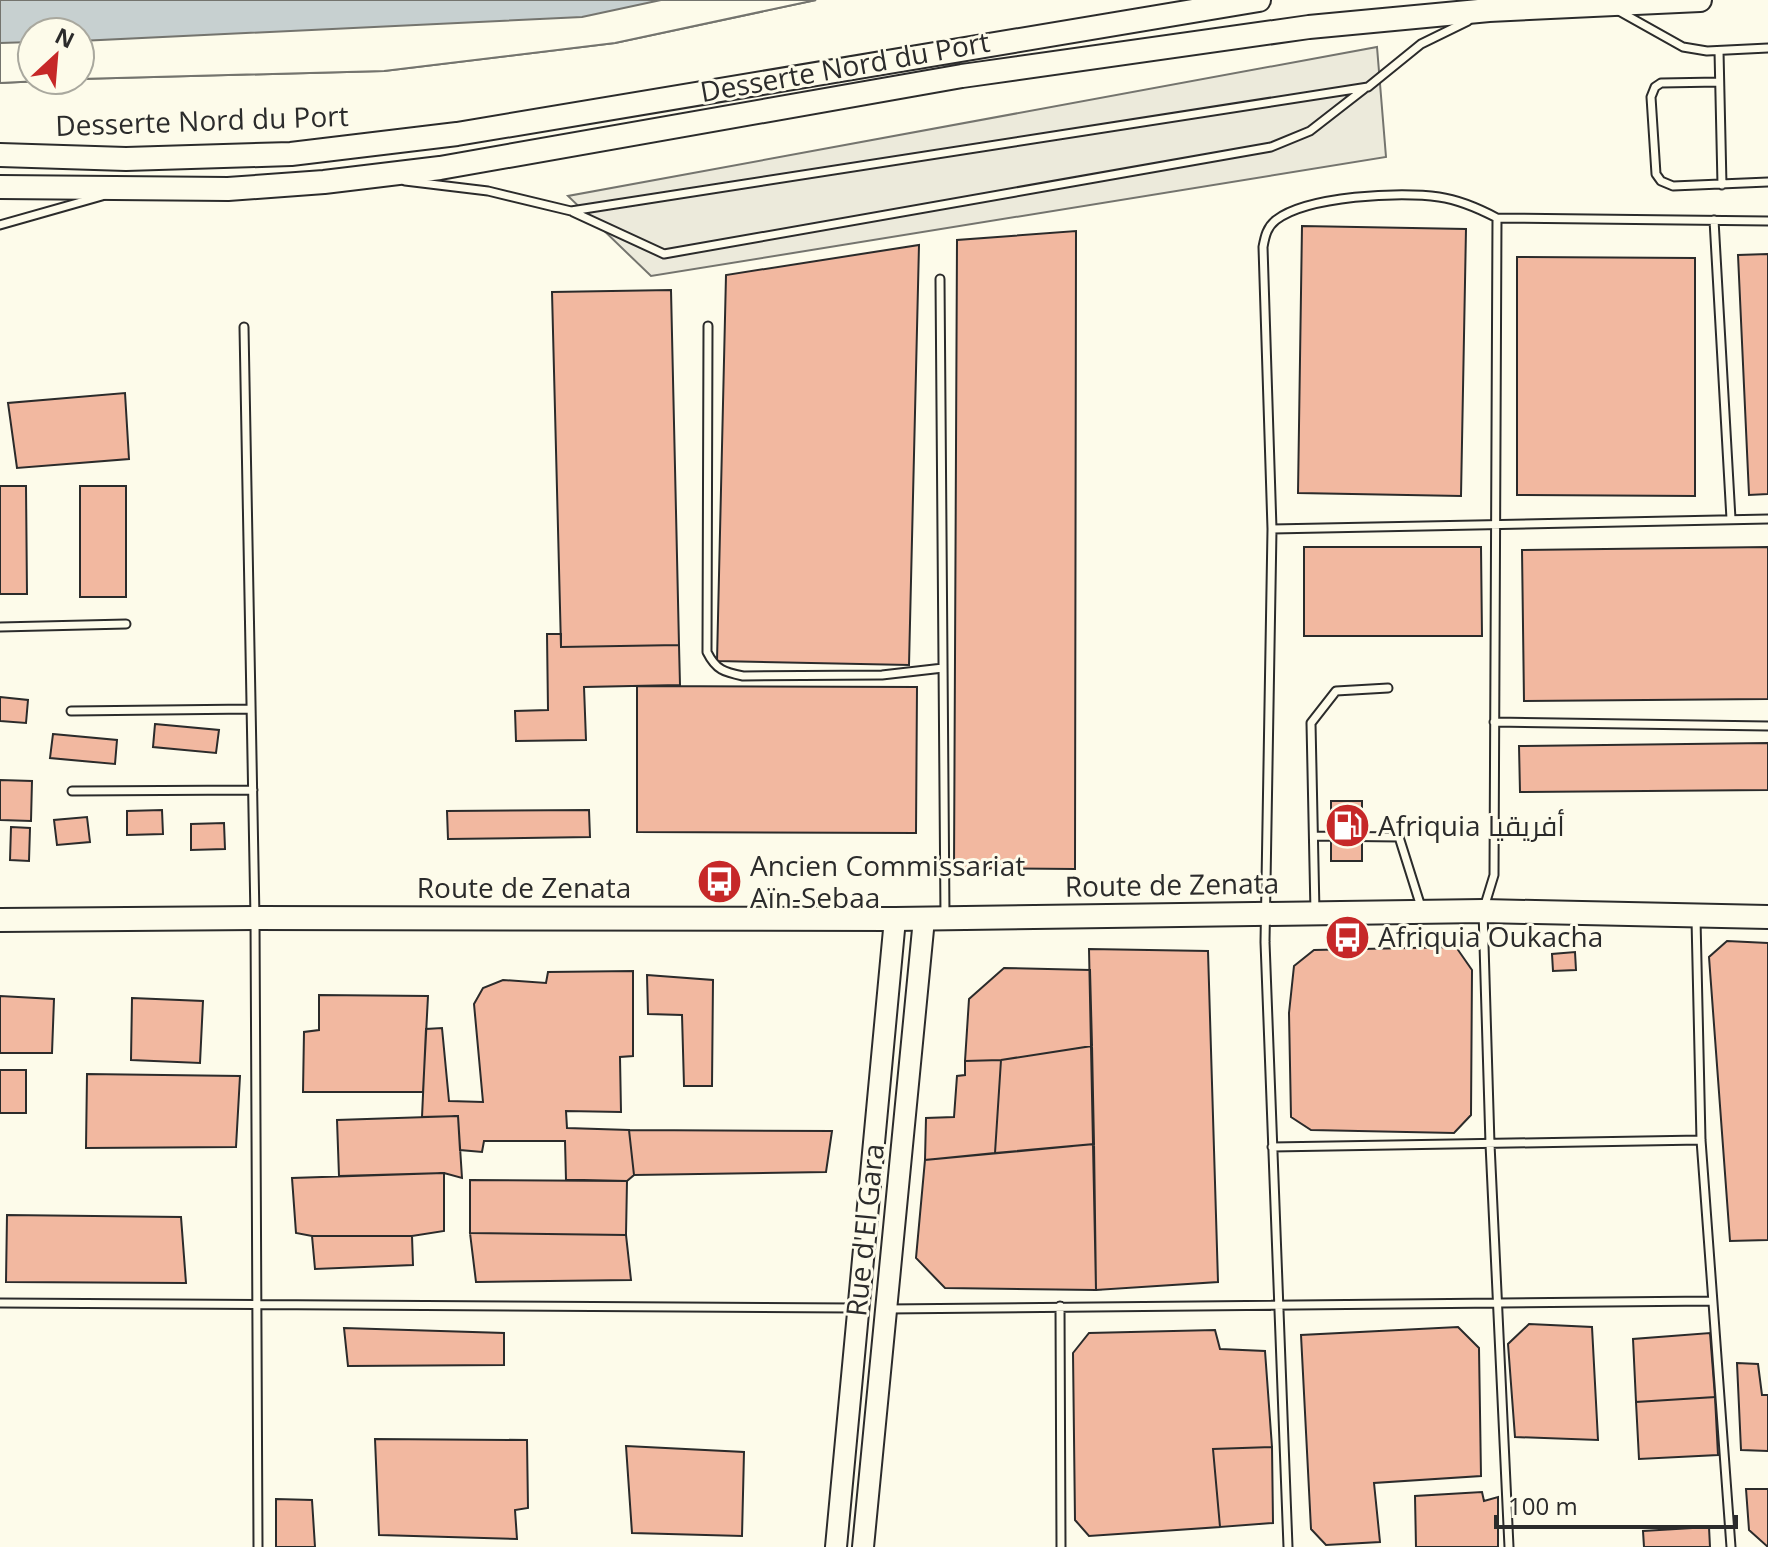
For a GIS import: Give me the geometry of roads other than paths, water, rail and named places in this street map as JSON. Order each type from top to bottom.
[{"type":"main road","name":"Desserte Nord du Port","points":[[0,155],[126,159],[291,154],[457,134],[1259,0]]},
{"type":"main road","name":"Desserte Nord du Port","points":[[0,187],[228,189],[367,177],[440,168],[962,76],[1309,27],[1489,10],[1700,0]]},
{"type":"main road","name":"Route de Zenata","points":[[0,920],[934,919],[1483,911],[1768,917]]},
{"type":"street","name":"Rue d'El Gara","points":[[836,1547],[895,919]]},
{"type":"street","name":"Rue d'El Gara","points":[[863,1547],[885,1309],[934,919]]},
{"type":"lane","points":[[1604,3],[1683,47],[1719,51],[1768,48]]},
{"type":"lane","points":[[367,177],[488,191],[571,211],[664,254],[1271,147],[1310,131],[1421,44],[1489,10]]},
{"type":"lane","points":[[1719,51],[1722,185]]},
{"type":"lane","points":[[1719,82],[1661,83],[1655,87],[1651,97],[1656,174],[1673,186],[1768,182]]},
{"type":"lane","points":[[571,211],[1368,87]]},
{"type":"lane","points":[[0,225],[135,188]]},
{"type":"lane","points":[[1288,1547],[1266,913],[1272,529],[1263,247],[1270,225],[1284,215],[1309,206],[1341,199],[1396,195],[1456,200],[1497,218],[1768,221]]},
{"type":"lane","points":[[1497,218],[1494,875],[1483,911],[1490,1144],[1509,1547]]},
{"type":"lane","points":[[1714,220],[1731,519]]},
{"type":"lane","points":[[934,919],[943,668],[940,279]]},
{"type":"lane","points":[[708,326],[707,652],[714,667],[743,676],[882,675],[943,668]]},
{"type":"lane","points":[[244,327],[255,918],[258,1547]]},
{"type":"lane","points":[[1272,529],[1768,519]]},
{"type":"lane","points":[[0,627],[126,624]]},
{"type":"lane","points":[[1315,913],[1311,723],[1336,691],[1388,688]]},
{"type":"lane","points":[[71,711],[251,709]]},
{"type":"lane","points":[[1494,722],[1768,726]]},
{"type":"lane","points":[[72,791],[253,790]]},
{"type":"lane","points":[[1314,836],[1399,837],[1423,912]]},
{"type":"lane","points":[[1696,917],[1701,1140],[1731,1547]]},
{"type":"lane","points":[[1272,1147],[1701,1140]]},
{"type":"lane","points":[[885,1309],[1712,1301]]},
{"type":"lane","points":[[0,1303],[857,1308]]},
{"type":"lane","points":[[1060,1306],[1061,1547]]},
{"type":"place","name":"Afriquia أفريقيا","points":[[1347,826]]},
{"type":"place","name":"Ancien Commissariat Aïn-Sebaa","points":[[719,882]]},
{"type":"place","name":"Afriquia Oukacha","points":[[1347,937]]}]
